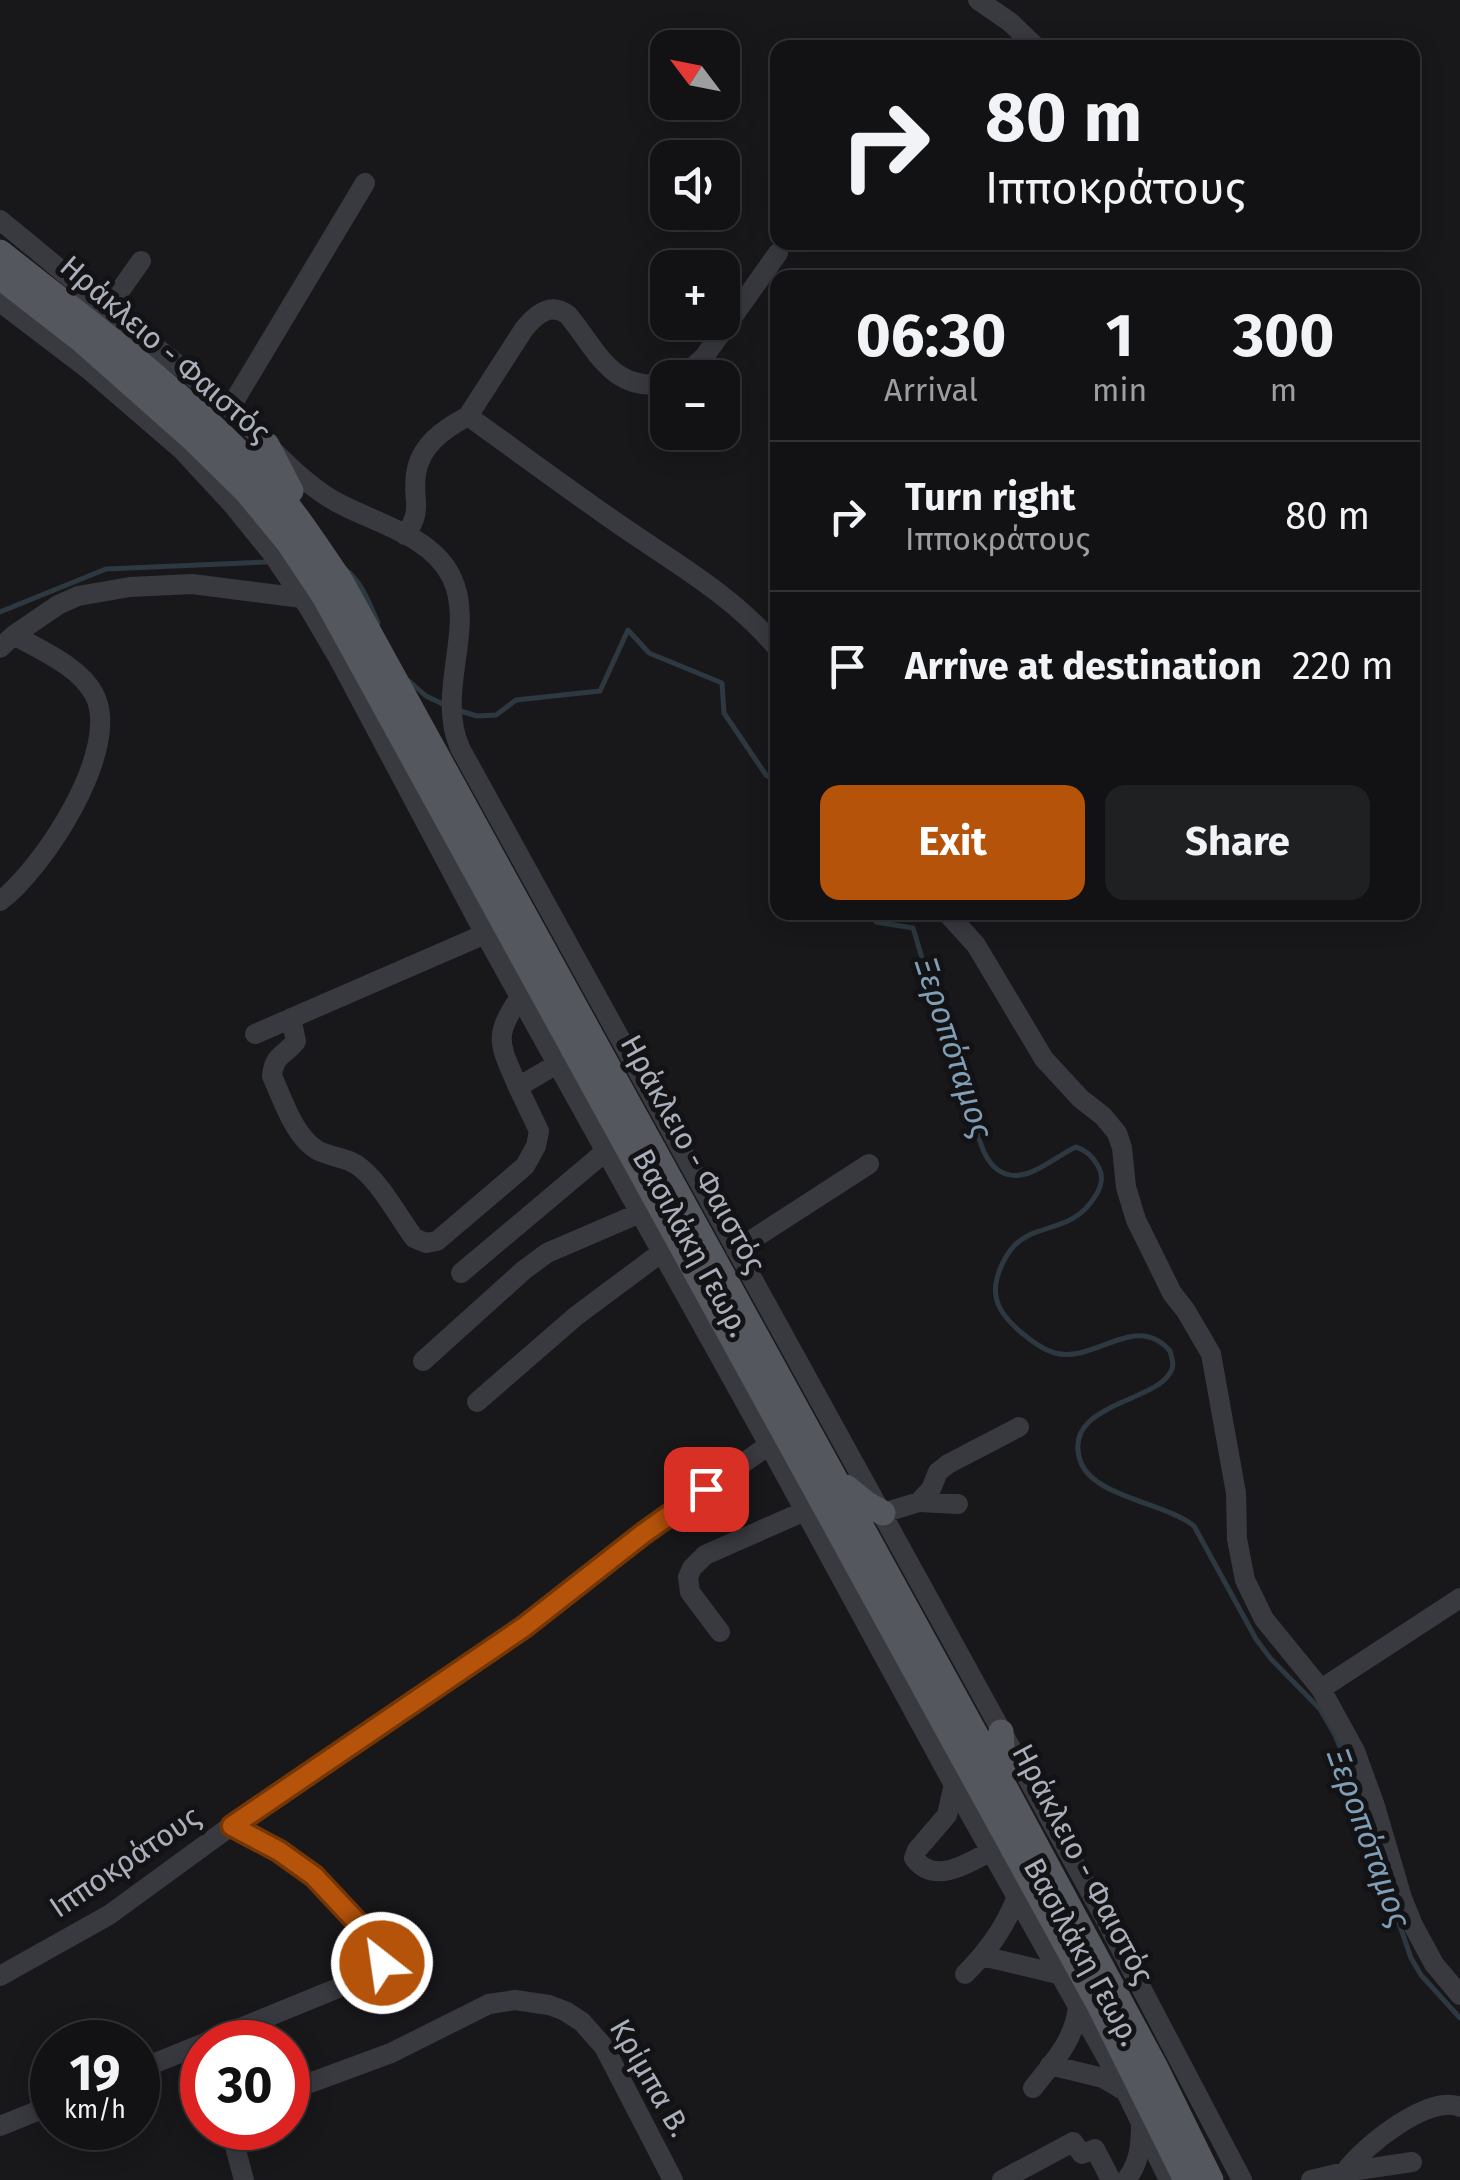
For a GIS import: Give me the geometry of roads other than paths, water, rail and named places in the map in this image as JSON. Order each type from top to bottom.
[{"type":"main road","name":"Ηράκλειο - Φαιστός","points":[[0,252],[211,424],[262,474],[342,583],[1007,1791],[1156,2068],[1211,2180]]},
{"type":"main road","name":"Ηράκλειο - Φαιστός","points":[[0,277],[91,323],[195,441],[234,478],[288,542],[324,596],[1099,2004],[1186,2180]]},
{"type":"main road","points":[[267,445],[342,583]]},
{"type":"main road","points":[[477,876],[485,934]]},
{"type":"main road","points":[[836,1479],[883,1513]]},
{"type":"main road","points":[[1001,1732],[1007,1791]]},
{"type":"street","points":[[978,0],[1028,40]]},
{"type":"street","points":[[230,408],[365,184]]},
{"type":"street","points":[[0,220],[73,280],[91,323]]},
{"type":"street","points":[[701,360],[778,253]]},
{"type":"street","points":[[94,374],[79,348],[91,323],[141,261]]},
{"type":"street","name":"Βασιλάκη Γεωρ.","points":[[0,302],[94,374],[182,450],[271,552],[302,598],[340,660],[556,1064],[1078,2004],[1169,2180]]},
{"type":"street","points":[[405,535],[416,520],[420,460],[434,438],[468,416],[534,318],[549,309],[560,310],[604,364],[643,385],[650,384]]},
{"type":"street","points":[[28,323],[54,331],[91,323]]},
{"type":"street","name":"Βασιλάκη Γεωρ.","points":[[91,323],[230,408],[304,479],[332,500],[422,544],[444,565],[457,591],[460,621],[450,687],[456,739],[1113,1934],[1242,2180]]},
{"type":"street","points":[[468,416],[683,566],[770,640]]},
{"type":"street","points":[[0,901],[16,888],[57,837],[87,778],[98,744],[99,711],[94,694],[75,672],[7,642],[58,604],[78,596],[130,587],[192,584],[302,598]]},
{"type":"street","points":[[953,920],[976,945],[1044,1059],[1117,1133],[1136,1220],[1172,1293],[1211,1354],[1236,1493],[1237,1539],[1245,1580],[1264,1619],[1321,1689],[1354,1750],[1413,1925],[1434,1964],[1460,1996]]},
{"type":"street","points":[[255,1034],[485,934]]},
{"type":"street","points":[[292,1018],[296,1041],[278,1056],[272,1076],[299,1131],[313,1147],[354,1162],[366,1172],[414,1238],[426,1243],[437,1241],[526,1166],[536,1146],[539,1132],[500,1035],[520,997]]},
{"type":"street","points":[[518,1086],[556,1064]]},
{"type":"street","points":[[460,1273],[606,1151]]},
{"type":"street","points":[[736,1250],[869,1164]]},
{"type":"street","points":[[423,1362],[548,1253],[640,1212]]},
{"type":"street","points":[[477,1402],[576,1316],[662,1252]]},
{"type":"street","points":[[919,1502],[931,1489],[938,1472],[948,1464],[1018,1428]]},
{"type":"street","name":"Ιπποκράτους","points":[[0,1976],[108,1914],[524,1627],[644,1533],[769,1445]]},
{"type":"street","points":[[883,1513],[919,1502],[958,1504]]},
{"type":"street","points":[[720,1632],[690,1592],[688,1577],[692,1568],[705,1555],[805,1511]]},
{"type":"street","points":[[1321,1689],[1460,1598]]},
{"type":"street","points":[[954,1784],[947,1815],[916,1850],[914,1858],[920,1866],[940,1873],[964,1866],[991,1851]]},
{"type":"street","points":[[232,1826],[279,1851],[314,1876],[372,1938],[382,1957],[378,1969],[365,1977],[260,2020]]},
{"type":"street","points":[[965,1974],[1000,1933],[1017,1897]]},
{"type":"street","points":[[982,1956],[1062,1975]]},
{"type":"street","name":"Κρίμπα Β.","points":[[310,2083],[391,2053],[490,2004],[516,2000],[550,2005],[582,2022],[604,2047],[673,2180]]},
{"type":"street","points":[[1033,2088],[1071,2036],[1078,2004]]},
{"type":"street","points":[[1050,2066],[1103,2078],[1126,2092]]},
{"type":"street","points":[[1345,2172],[1354,2158],[1410,2118],[1442,2104],[1460,2108]]},
{"type":"street","points":[[0,2126],[30,2114]]},
{"type":"street","points":[[1126,2180],[1134,2171],[1141,2121]]},
{"type":"street","points":[[1002,2180],[1073,2142],[1082,2154],[1094,2149],[1111,2180]]},
{"type":"street","points":[[235,2150],[244,2180]]},
{"type":"street","points":[[1311,2180],[1412,2162]]},
{"type":"waterway","name":"Ξεροπόταμος","points":[[0,612],[106,569],[266,562]]},
{"type":"waterway","name":"Ξεροπόταμος","points":[[345,569],[361,587],[378,623]]},
{"type":"waterway","name":"Ξεροπόταμος","points":[[460,711],[477,716],[496,715],[516,700],[600,691],[628,630],[649,653],[722,683],[724,713],[770,777]]},
{"type":"waterway","name":"Ξεροπόταμος","points":[[409,681],[426,696],[445,705]]},
{"type":"waterway","name":"Ξεροπόταμος","points":[[876,920],[913,928],[935,1003],[964,1073],[980,1142],[991,1163],[1008,1175],[1018,1175],[1038,1169],[1076,1147],[1089,1154],[1098,1166],[1101,1184],[1087,1208],[1066,1222],[1022,1239],[1009,1252],[996,1283],[999,1307],[1022,1333],[1055,1353],[1085,1352],[1143,1336],[1157,1340],[1170,1351],[1172,1368],[1160,1383],[1095,1417],[1083,1429],[1078,1444],[1081,1463],[1101,1484],[1194,1526],[1256,1639],[1320,1709],[1354,1781],[1411,1958],[1421,1975],[1460,2018]]}]
